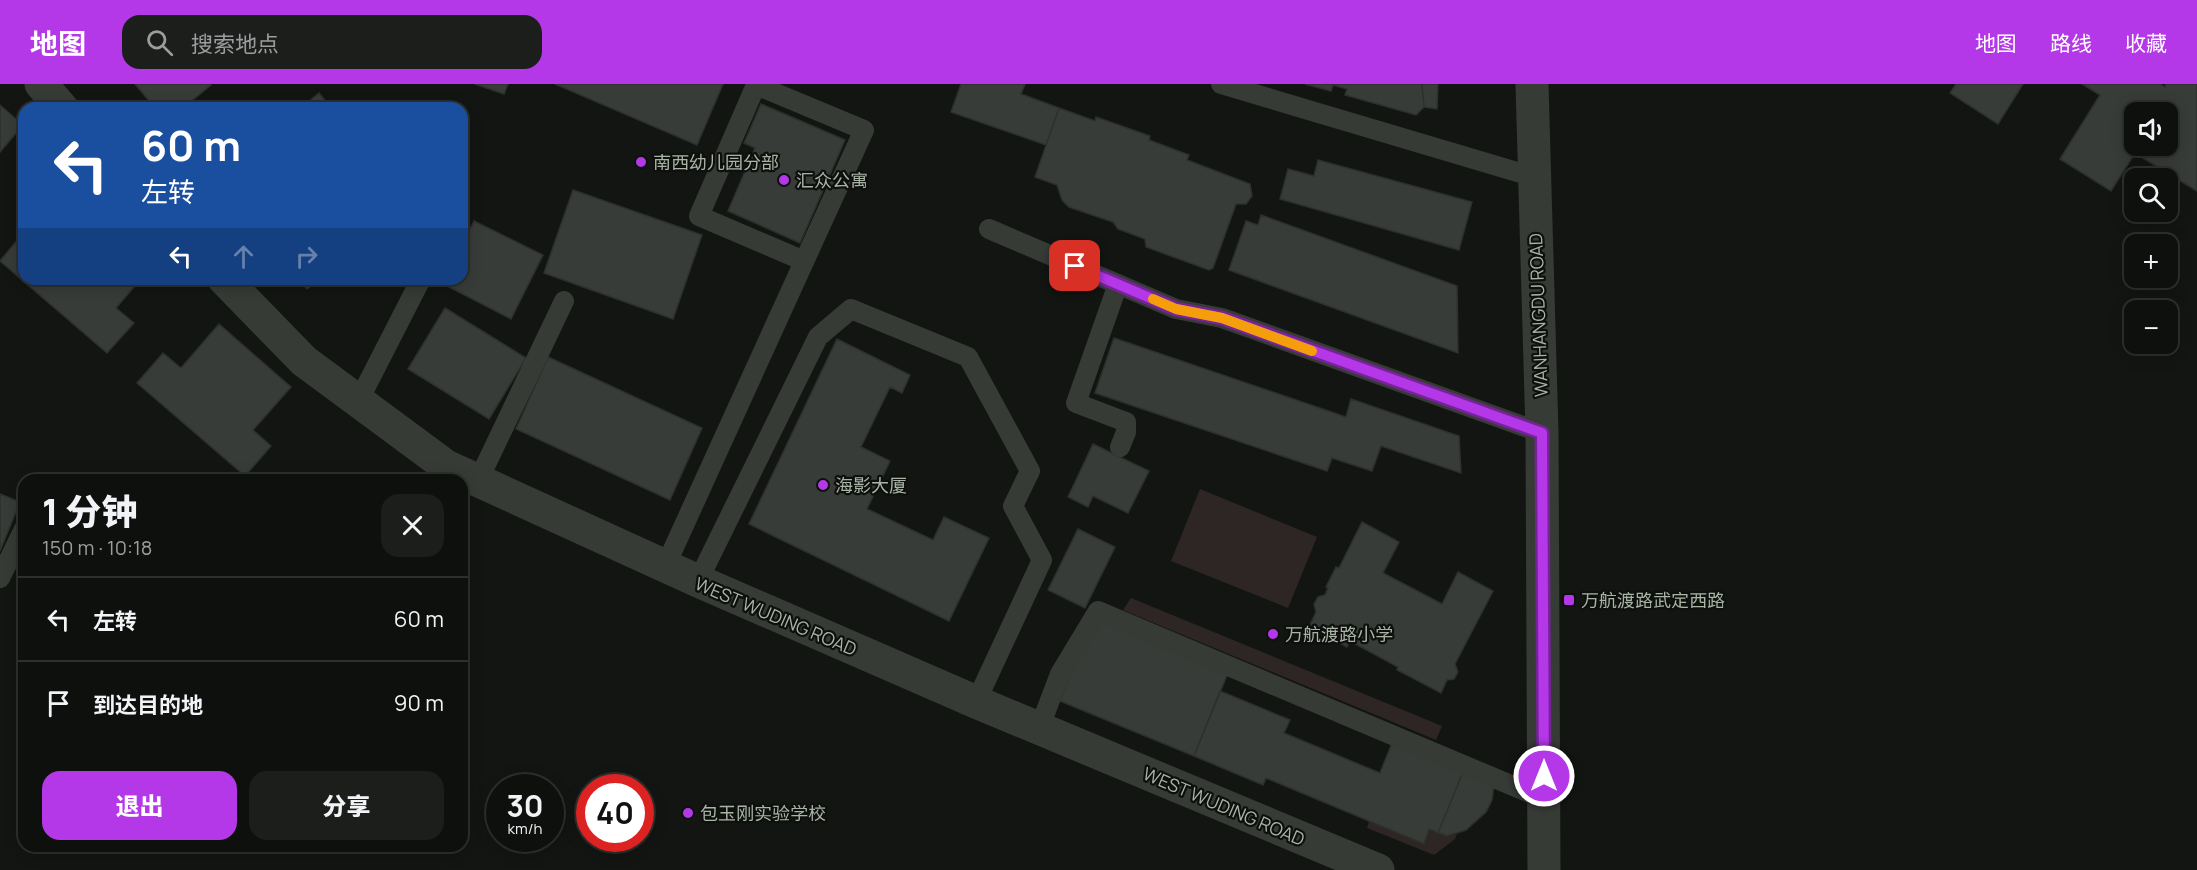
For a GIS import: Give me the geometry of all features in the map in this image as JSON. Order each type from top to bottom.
[{"type":"street","name":"WANHANGDU ROAD","points":[[1532,84],[1542,433],[1544,870]]},
{"type":"street","name":"WEST WUDING ROAD","points":[[231,285],[304,361],[446,466],[462,474]]},
{"type":"street","name":"WEST WUDING ROAD","points":[[468,477],[665,567],[976,702],[1378,870]]},
{"type":"lane","points":[[1221,84],[1534,177]]},
{"type":"lane","points":[[665,567],[864,130],[756,85],[699,216],[804,261]]},
{"type":"lane","points":[[989,229],[1176,309],[1222,318],[1542,433]]},
{"type":"lane","points":[[1118,284],[1076,403],[1125,422],[1126,432],[1120,447]]},
{"type":"lane","points":[[358,402],[418,285]]},
{"type":"lane","points":[[478,482],[564,301]]},
{"type":"lane","points":[[698,581],[818,337],[850,309],[968,357],[1030,471],[1013,507],[1042,560],[976,702]]},
{"type":"lane","points":[[0,578],[18,541]]},
{"type":"lane","points":[[1039,729],[1060,674],[1098,611],[1544,799]]},
{"type":"shaded area","points":[[1200,489],[1317,537],[1288,608],[1171,561]]},
{"type":"shaded area","points":[[1131,598],[1442,726],[1436,740],[1123,610]]},
{"type":"shaded area","points":[[1369,821],[1423,844],[1429,829],[1447,836],[1457,834],[1455,839],[1434,855],[1367,828]]},
{"type":"building","points":[[135,84],[211,85],[190,102],[150,102]]},
{"type":"building","points":[[475,84],[508,84],[504,94]]},
{"type":"building","points":[[555,84],[723,84],[697,145]]},
{"type":"building","points":[[961,84],[1025,84],[1021,94],[1059,108],[1046,145],[951,112]]},
{"type":"building","points":[[1305,84],[1422,84],[1424,107],[1416,115],[1345,95],[1347,89],[1333,85],[1331,91]]},
{"type":"building","points":[[1422,84],[1438,84],[1437,109],[1424,107]]},
{"type":"building","points":[[1956,84],[2023,84],[1998,124],[1950,93]]},
{"type":"building","points":[[2082,84],[2160,84],[2165,87],[2166,84],[2197,84],[2197,191],[2178,179],[2178,168],[2159,168],[2140,156],[2178,156],[2178,102],[2124,102],[2124,156],[2133,156],[2111,191],[2060,159],[2100,95]]},
{"type":"building","points":[[319,93],[326,102],[308,102]]},
{"type":"building","name":"汇众公寓","points":[[761,104],[845,140],[800,243],[728,211],[755,148],[744,143]]},
{"type":"building","points":[[0,105],[18,121],[18,131],[0,152]]},
{"type":"building","points":[[1059,108],[1095,121],[1096,117],[1150,136],[1149,140],[1189,155],[1187,160],[1250,184],[1252,196],[1246,204],[1236,204],[1213,268],[1209,270],[1146,247],[1145,239],[1118,229],[1113,222],[1069,207],[1062,200],[1057,185],[1035,177]]},
{"type":"building","points":[[1318,160],[1472,202],[1459,250],[1280,199],[1288,169],[1314,176]]},
{"type":"building","points":[[573,190],[702,235],[673,319],[544,273]]},
{"type":"building","points":[[1261,215],[1457,286],[1458,353],[1229,270],[1246,221],[1258,225]]},
{"type":"building","points":[[474,221],[543,255],[511,319],[445,285],[468,285],[468,234]]},
{"type":"building","points":[[18,239],[18,276],[0,261]]},
{"type":"building","points":[[28,285],[136,285],[116,308],[134,323],[107,353]]},
{"type":"building","points":[[445,308],[526,358],[489,419],[408,369]]},
{"type":"building","points":[[219,324],[291,387],[253,430],[271,446],[247,474],[243,474],[137,383],[163,353],[181,368]]},
{"type":"building","points":[[1114,338],[1346,417],[1351,399],[1459,436],[1461,473],[1381,446],[1372,471],[1332,458],[1327,471],[1095,393]]},
{"type":"building","name":"海影大厦","points":[[837,339],[910,375],[902,393],[890,387],[861,447],[890,461],[867,509],[933,540],[944,517],[989,538],[949,621],[749,524]]},
{"type":"building","points":[[548,357],[702,428],[670,500],[516,429]]},
{"type":"building","points":[[1093,444],[1149,471],[1128,513],[1093,496],[1088,507],[1068,497]]},
{"type":"building","points":[[0,494],[18,501],[18,507],[0,551]]},
{"type":"building","points":[[1362,522],[1399,542],[1383,573],[1442,604],[1458,572],[1493,591],[1455,664],[1458,672],[1454,679],[1447,680],[1441,693],[1397,670],[1398,667],[1350,641],[1347,647],[1309,627],[1316,612],[1314,604],[1318,597],[1325,595],[1328,588],[1326,587],[1336,567],[1339,568]]},
{"type":"building","points":[[1078,529],[1115,547],[1085,608],[1048,590]]},
{"type":"building","points":[[1102,621],[1228,673],[1194,756],[1060,701],[1071,671]]},
{"type":"building","points":[[1220,691],[1290,720],[1284,733],[1380,773],[1392,743],[1463,772],[1438,833],[1429,829],[1424,844],[1266,778],[1263,785],[1194,756]]},
{"type":"building","points":[[1463,772],[1494,785],[1492,800],[1486,812],[1466,830],[1447,836],[1438,833]]},
{"type":"slow traffic","points":[[1153,299],[1176,309],[1222,318],[1312,351]]},
{"type":"place","name":"南西幼儿园分部","points":[[641,162]]},
{"type":"place","name":"汇众公寓","points":[[784,180]]},
{"type":"place","name":"海影大厦","points":[[823,485]]},
{"type":"place","name":"万航渡路武定西路","points":[[1569,600]]},
{"type":"place","name":"万航渡路小学","points":[[1273,634]]},
{"type":"place","name":"包玉刚实验学校","points":[[688,813]]},
{"type":"route","points":[[1075,266],[1176,309],[1222,318],[1542,433],[1544,776]]}]
